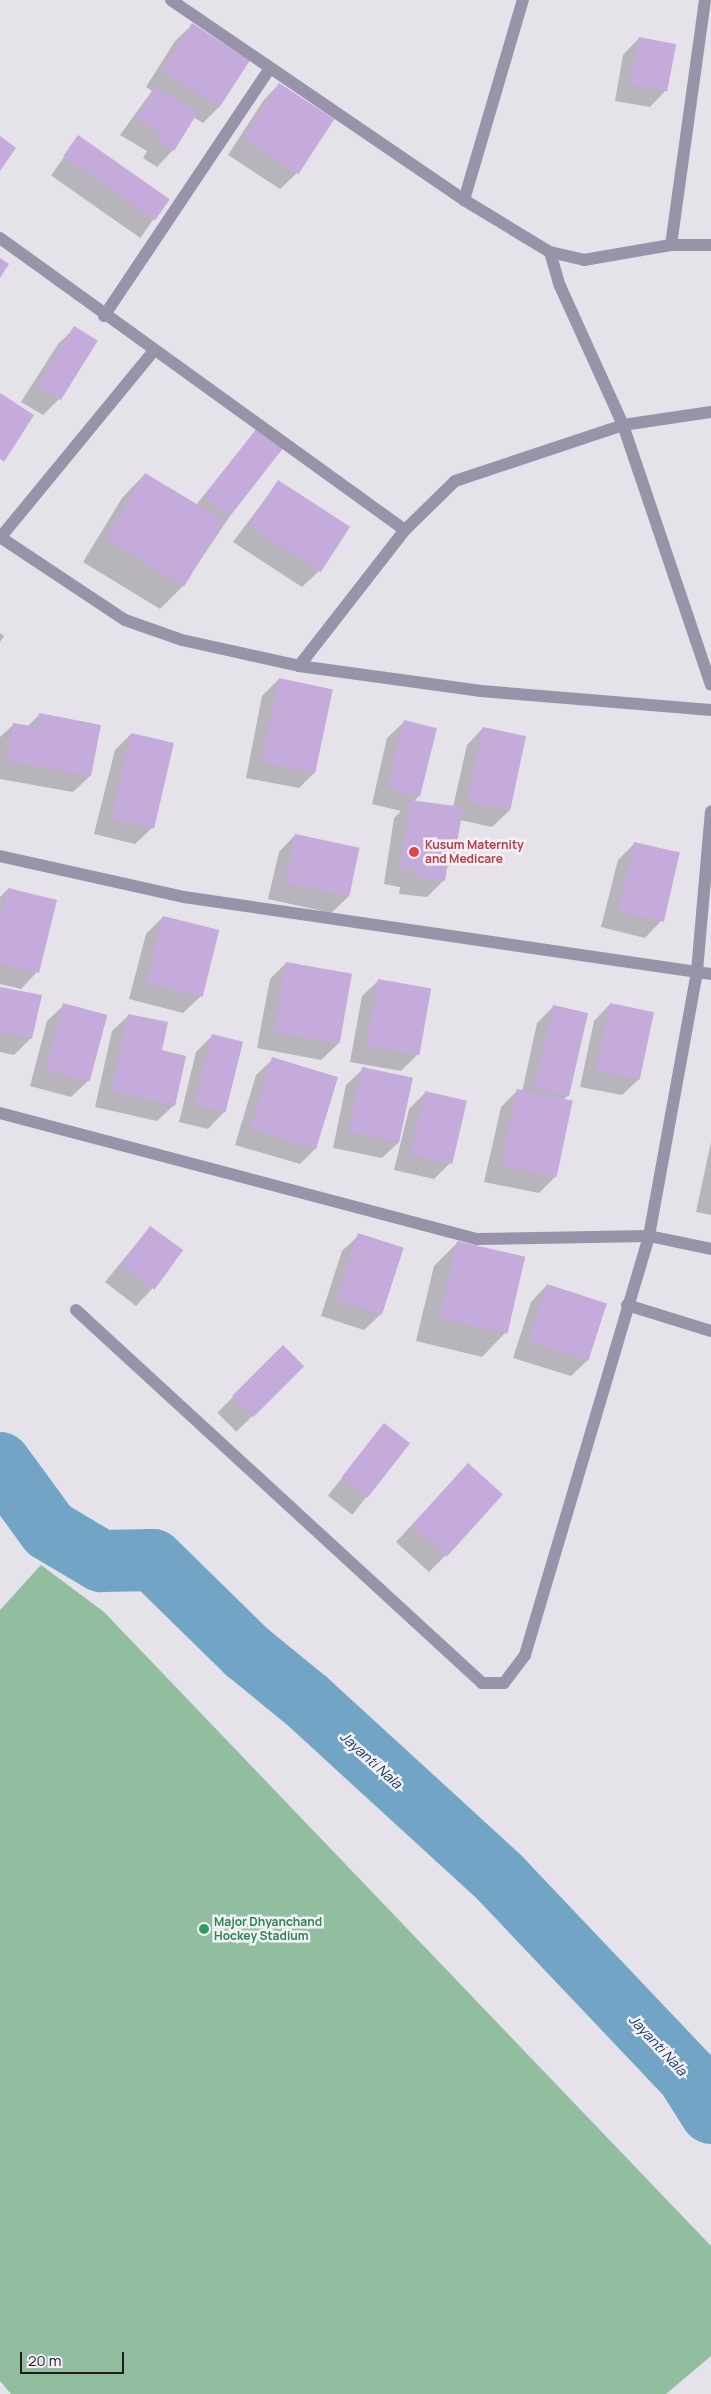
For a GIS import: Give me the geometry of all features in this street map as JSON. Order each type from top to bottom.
[{"type":"street","points":[[171,0],[464,200],[550,252],[584,260],[671,245],[711,245]]},
{"type":"street","points":[[464,200],[523,0]]},
{"type":"street","points":[[671,245],[704,0]]},
{"type":"street","points":[[104,316],[270,68]]},
{"type":"street","points":[[0,238],[104,316],[405,530]]},
{"type":"street","points":[[550,252],[560,286],[623,425],[711,685]]},
{"type":"street","points":[[154,352],[0,537],[125,620],[182,640],[299,666],[481,691],[711,710]]},
{"type":"street","points":[[299,666],[405,530],[455,480],[623,425],[711,412]]},
{"type":"street","points":[[76,1310],[482,1683],[504,1683],[525,1655],[649,1236],[698,971],[711,812]]},
{"type":"street","points":[[0,856],[184,897],[711,974]]},
{"type":"street","points":[[0,1113],[478,1239],[649,1236],[711,1249]]},
{"type":"street","points":[[627,1306],[711,1331]]},
{"type":"green space","name":"Major Dhyanchand Hockey Stadium","points":[[41,1565],[104,1612],[711,2246],[711,2356],[666,2394],[11,2394],[0,2381],[0,1610]]},
{"type":"building","points":[[192,23],[250,61],[219,108],[162,70]]},
{"type":"building","points":[[639,37],[676,44],[667,91],[630,84]]},
{"type":"building","points":[[279,83],[334,119],[298,174],[243,138]]},
{"type":"building","points":[[155,87],[198,112],[174,151],[158,141],[162,134],[136,118]]},
{"type":"building","points":[[78,135],[170,199],[155,221],[63,156]]},
{"type":"building","points":[[0,136],[16,148],[0,171]]},
{"type":"building","points":[[0,258],[9,264],[0,278]]},
{"type":"building","points":[[74,326],[98,341],[61,400],[37,385]]},
{"type":"building","points":[[0,393],[34,415],[4,462],[0,459]]},
{"type":"building","points":[[257,428],[283,448],[229,517],[203,497]]},
{"type":"building","points":[[145,473],[224,520],[184,586],[105,539]]},
{"type":"building","points":[[278,480],[350,527],[321,572],[249,525]]},
{"type":"building","points":[[279,678],[333,689],[315,774],[261,762]]},
{"type":"building","points":[[39,713],[101,725],[91,776],[7,761],[13,723],[37,727]]},
{"type":"building","points":[[404,720],[437,728],[420,796],[387,788]]},
{"type":"building","points":[[483,727],[526,736],[510,810],[467,801]]},
{"type":"building","points":[[131,733],[174,743],[154,829],[111,819]]},
{"type":"building","points":[[410,800],[463,807],[454,862],[448,861],[445,881],[415,877],[416,870],[400,868]]},
{"type":"building","points":[[295,834],[360,848],[349,897],[285,883]]},
{"type":"building","points":[[634,842],[680,853],[664,922],[618,911]]},
{"type":"building","points":[[8,888],[57,900],[39,973],[0,963],[0,918]]},
{"type":"building","points":[[163,916],[219,930],[203,997],[146,983]]},
{"type":"building","points":[[286,962],[352,974],[340,1044],[274,1032]]},
{"type":"building","points":[[378,979],[431,988],[419,1055],[366,1046]]},
{"type":"building","points":[[0,987],[42,995],[32,1039],[0,1032]]},
{"type":"building","points":[[63,1003],[107,1015],[90,1082],[45,1070]]},
{"type":"building","points":[[610,1003],[654,1012],[640,1080],[596,1070]]},
{"type":"building","points":[[553,1005],[588,1013],[569,1096],[534,1088]]},
{"type":"building","points":[[128,1014],[168,1022],[162,1050],[186,1056],[175,1106],[111,1091]]},
{"type":"building","points":[[212,1034],[243,1042],[225,1113],[194,1105]]},
{"type":"building","points":[[272,1057],[338,1077],[316,1149],[250,1129]]},
{"type":"building","points":[[362,1067],[413,1078],[399,1142],[348,1132]]},
{"type":"building","points":[[517,1089],[573,1101],[557,1177],[501,1165]]},
{"type":"building","points":[[425,1091],[467,1101],[452,1164],[410,1154]]},
{"type":"building","points":[[150,1226],[183,1250],[154,1290],[121,1266]]},
{"type":"building","points":[[358,1233],[404,1248],[382,1314],[336,1300]]},
{"type":"building","points":[[457,1241],[525,1257],[507,1334],[439,1318]]},
{"type":"building","points":[[547,1284],[607,1303],[588,1361],[528,1341]]},
{"type":"building","points":[[283,1345],[304,1366],[253,1417],[232,1396]]},
{"type":"building","points":[[384,1423],[410,1443],[368,1498],[342,1477]]},
{"type":"building","points":[[468,1463],[503,1494],[447,1557],[412,1525]]},
{"type":"waterway","name":"Jayanti Nala","points":[[0,1463],[49,1530],[101,1561],[153,1560],[247,1652],[307,1701],[500,1878],[687,2075],[711,2113]]},
{"type":"place","name":"Kusum Maternity and Medicare","points":[[414,852]]},
{"type":"place","name":"Major Dhyanchand Hockey Stadium","points":[[204,1929]]}]
